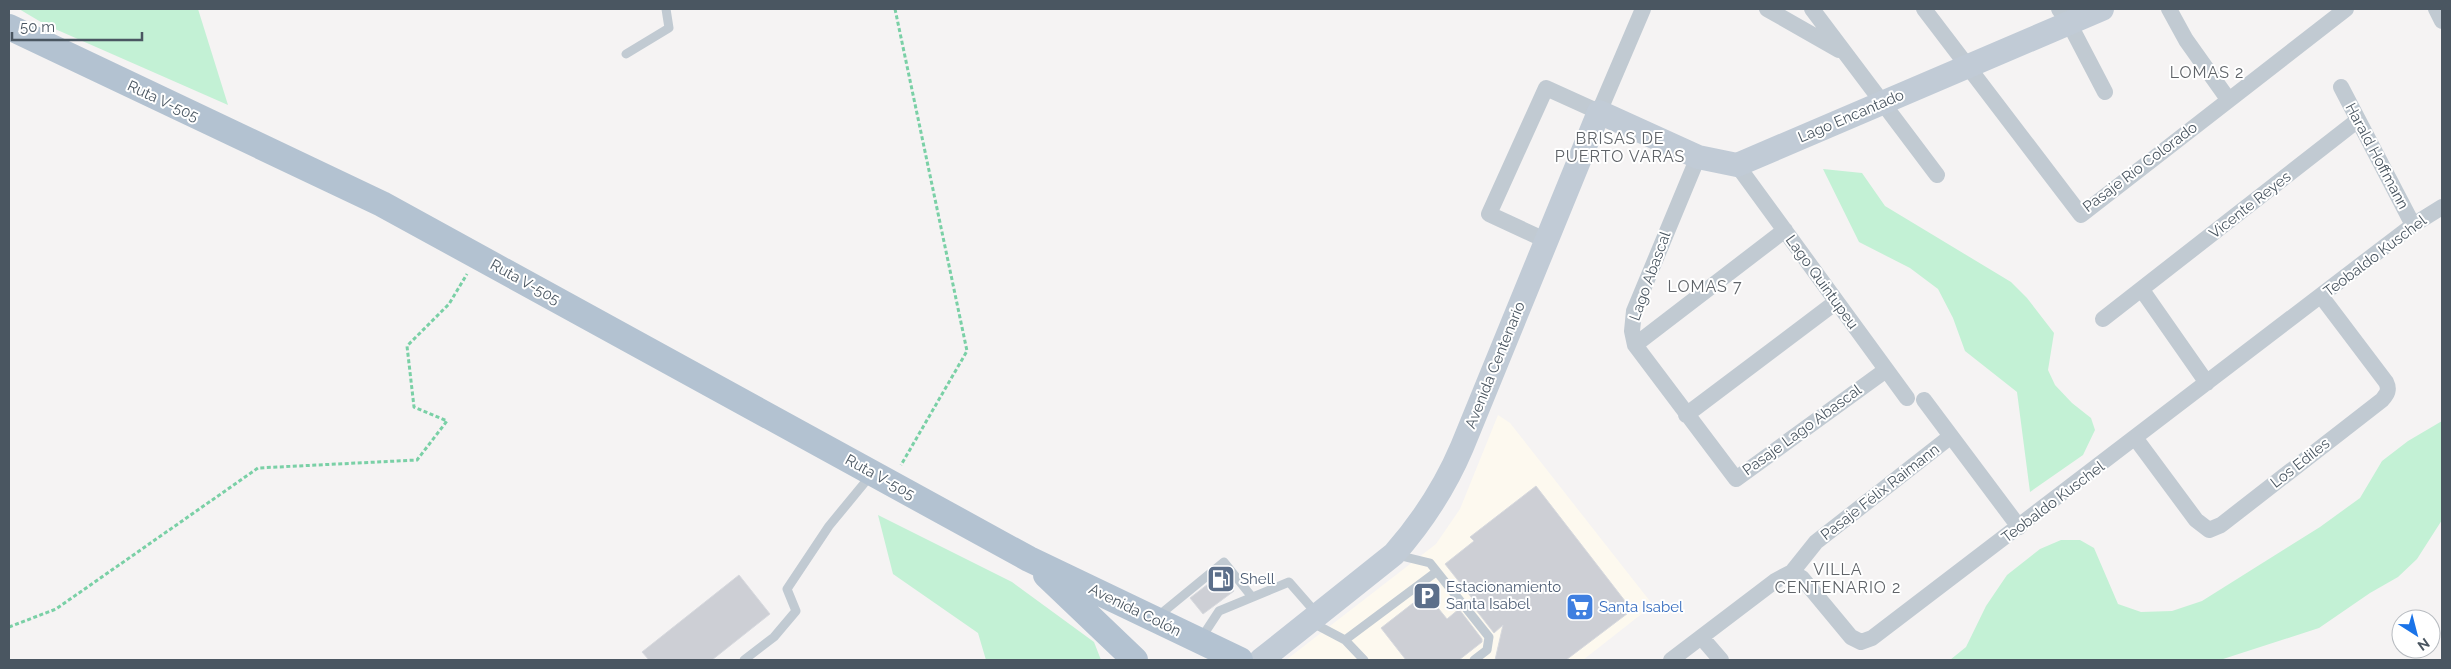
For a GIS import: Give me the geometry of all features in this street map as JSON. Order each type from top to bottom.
[{"type":"main road","name":"Ruta V-505","points":[[9,26],[382,204],[1029,559]]},
{"type":"main road","name":"Avenida Colón","points":[[1029,559],[1240,660]]},
{"type":"main road","points":[[1029,559],[1135,660]]},
{"type":"street","name":"Avenida Centenario","points":[[1261,660],[1394,554],[1426,514],[1452,470],[1545,240],[1643,9]]},
{"type":"street","points":[[1767,9],[1846,54]]},
{"type":"street","points":[[1812,9],[1884,102],[1937,175]]},
{"type":"street","points":[[1924,9],[1968,66]]},
{"type":"street","name":"Lago Encantado","points":[[1737,165],[1968,66],[2064,16],[2102,9]]},
{"type":"street","points":[[2169,9],[2186,40],[2228,100]]},
{"type":"street","name":"Pasaje Río Colorado","points":[[1968,66],[2081,215],[2346,9]]},
{"type":"street","points":[[2436,9],[2442,21]]},
{"type":"street","points":[[2064,16],[2105,92]]},
{"type":"street","name":"Harald Hoffmann","points":[[2341,87],[2413,225]]},
{"type":"street","points":[[1545,240],[1489,214],[1546,88],[1698,157],[1737,165]]},
{"type":"street","name":"Vicente Reyes","points":[[2104,319],[2358,120]]},
{"type":"street","name":"Lago Abascal","points":[[1635,346],[1632,331],[1634,311],[1698,157]]},
{"type":"street","name":"Lago Quintupeu","points":[[1737,165],[1907,398]]},
{"type":"street","name":"Teobaldo Kuschel","points":[[1792,572],[1802,578],[1850,637],[1861,642],[1872,638],[2136,439],[2413,225],[2442,207]]},
{"type":"street","points":[[1784,230],[1635,346],[1686,415],[1836,302]]},
{"type":"street","points":[[2142,290],[2208,383]]},
{"type":"street","name":"Los Ediles","points":[[2136,439],[2196,520],[2209,530],[2221,525],[2382,400],[2387,394],[2386,382],[2321,296]]},
{"type":"street","name":"Pasaje Lago Abascal","points":[[1686,415],[1736,479],[1886,370]]},
{"type":"street","points":[[1924,400],[2019,528]]},
{"type":"street","name":"Pasaje Félix Raimann","points":[[1792,572],[1816,542],[1950,437]]},
{"type":"street","points":[[1671,660],[1775,580],[1792,572]]},
{"type":"street","points":[[1702,638],[1721,660]]},
{"type":"lane","points":[[626,54],[669,28],[666,9]]},
{"type":"lane","points":[[744,660],[774,638],[796,610],[787,589],[829,526],[882,478]]},
{"type":"lane","points":[[1394,554],[1430,563],[1489,637],[1486,650],[1474,660]]},
{"type":"lane","points":[[1154,619],[1224,562],[1252,597]]},
{"type":"lane","points":[[1345,640],[1436,572]]},
{"type":"lane","points":[[1199,641],[1219,611],[1289,582],[1314,619],[1345,640],[1364,660]]},
{"type":"path","points":[[882,478],[967,352],[895,9]]},
{"type":"path","points":[[9,628],[56,609],[258,468],[417,460],[447,420],[414,407],[407,346],[449,304],[478,256]]},
{"type":"shaded area","points":[[1498,415],[1510,423],[1653,605],[1583,660],[1286,660],[1436,544],[1460,509]]},
{"type":"green space","points":[[19,9],[198,9],[228,105],[46,25]]},
{"type":"green space","points":[[1823,169],[1862,173],[1885,206],[2011,282],[2027,298],[2054,333],[2048,370],[2055,385],[2072,403],[2091,418],[2095,430],[2083,455],[2030,492],[2017,392],[1965,351],[1953,318],[1938,289],[1910,268],[1859,242]]},
{"type":"green space","points":[[2442,421],[2442,520],[2417,559],[2398,577],[2370,593],[2319,628],[2220,660],[1950,660],[1966,647],[1986,606],[2007,575],[2040,549],[2061,540],[2080,540],[2094,548],[2118,604],[2141,612],[2172,611],[2202,601],[2320,527],[2360,498],[2382,461],[2408,441]]},
{"type":"green space","points":[[878,515],[1012,582],[1094,642],[1101,660],[986,660],[978,633],[893,574]]},
{"type":"building","points":[[1536,486],[1632,610],[1566,660],[1495,660],[1503,625],[1494,633],[1469,601],[1472,598],[1445,564],[1474,541],[1470,537]]},
{"type":"building","points":[[1221,574],[1234,591],[1203,614],[1190,598]]},
{"type":"building","points":[[739,575],[770,614],[712,660],[649,660],[642,652]]},
{"type":"building","points":[[1426,593],[1447,619],[1459,609],[1482,639],[1482,642],[1459,660],[1406,660],[1381,628]]},
{"type":"place","name":"Shell","points":[[1221,579]]},
{"type":"place","name":"Estacionamiento Santa Isabel","points":[[1427,596]]},
{"type":"place","name":"Santa Isabel","points":[[1580,607]]},
{"type":"district","name":"LOMAS 2","points":[[2207,72]]},
{"type":"district","name":"BRISAS DE PUERTO VARAS","points":[[1620,147]]},
{"type":"district","name":"LOMAS 7","points":[[1705,286]]},
{"type":"district","name":"VILLA CENTENARIO 2","points":[[1838,578]]}]
